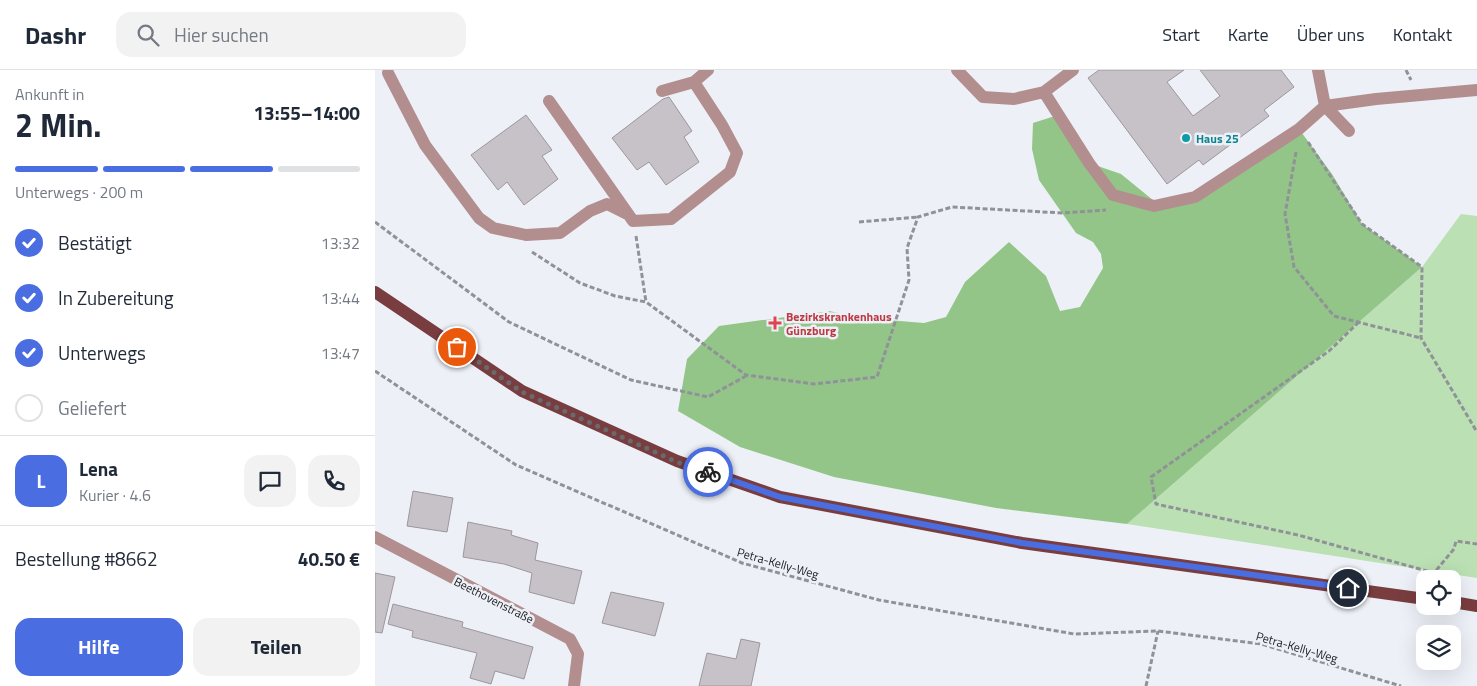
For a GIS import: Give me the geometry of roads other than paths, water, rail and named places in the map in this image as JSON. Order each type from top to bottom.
[{"type":"main road","points":[[375,292],[522,392],[677,462],[780,497],[1022,543],[1416,598]]},
{"type":"main road","points":[[1461,603],[1477,606]]},
{"type":"street","points":[[662,91],[694,82],[708,70]]},
{"type":"street","points":[[957,70],[983,97],[1014,100],[1043,92],[1073,70]]},
{"type":"street","points":[[1318,70],[1325,106],[1349,131]]},
{"type":"street","points":[[388,73],[425,145],[479,218],[493,228],[526,235],[560,233],[589,211],[607,204],[631,218],[671,219],[730,172],[737,153],[723,125],[694,82]]},
{"type":"street","points":[[1043,92],[1089,163],[1113,195],[1154,206],[1195,197],[1299,129],[1325,106],[1376,99],[1477,90]]},
{"type":"street","points":[[549,101],[631,218]]},
{"type":"street","name":"Beethovenstraße","points":[[375,537],[570,639],[578,654],[574,686]]},
{"type":"place","name":"Haus 25","points":[[1186,138]]},
{"type":"place","name":"Bezirkskrankenhaus Günzburg","points":[[775,323]]}]
